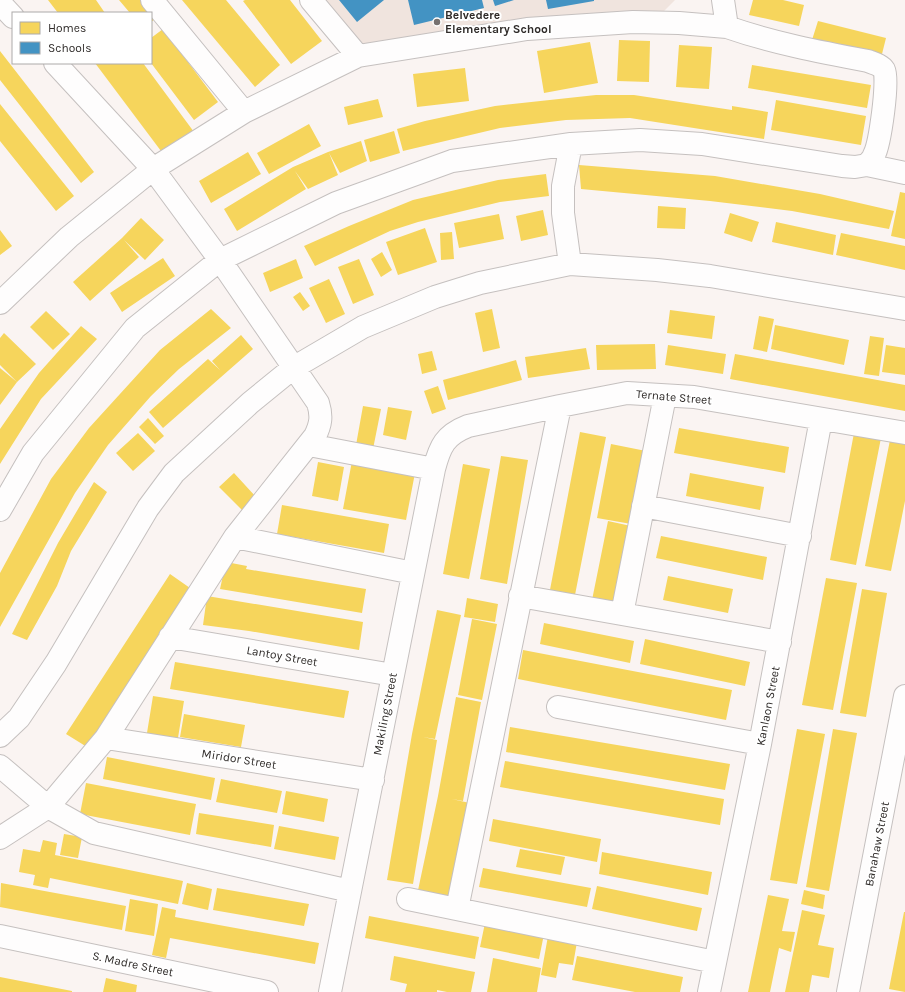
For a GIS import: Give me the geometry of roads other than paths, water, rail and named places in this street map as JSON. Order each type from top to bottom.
[{"type":"street","points":[[152,0],[244,112]]},
{"type":"street","points":[[311,0],[358,56]]},
{"type":"street","points":[[723,0],[727,27]]},
{"type":"street","points":[[0,3],[12,16]]},
{"type":"street","points":[[0,303],[68,237],[153,169],[244,112],[358,56],[534,29],[633,22],[679,23],[727,27],[757,38],[790,46],[868,61],[876,64],[884,70],[886,93],[878,142],[874,156],[867,165]]},
{"type":"street","points":[[0,838],[48,807],[106,738],[235,537],[316,436],[320,426],[321,414],[318,403],[220,260],[153,169],[56,64]]},
{"type":"street","points":[[0,510],[33,453],[135,328],[220,260],[336,203],[452,161],[571,144],[640,140],[702,144],[842,166],[855,167],[867,165],[905,173]]},
{"type":"street","points":[[570,264],[563,213],[563,186],[571,144]]},
{"type":"street","points":[[0,736],[19,718],[56,664],[148,508],[174,473],[250,403],[293,368],[363,327],[435,297],[480,283],[570,264],[710,276],[905,310]]},
{"type":"street","name":"Ternate Street","points":[[446,438],[456,431],[468,426],[627,393],[694,397],[905,433]]},
{"type":"street","points":[[622,614],[665,396]]},
{"type":"street","points":[[457,909],[560,406]]},
{"type":"street","name":"Kanlaon Street","points":[[709,992],[780,642],[821,419]]},
{"type":"street","name":"Makiling Street","points":[[330,992],[434,469],[438,454],[446,438]]},
{"type":"street","points":[[308,445],[434,469]]},
{"type":"street","points":[[643,506],[800,536]]},
{"type":"street","points":[[235,537],[413,573]]},
{"type":"street","points":[[520,596],[780,642]]},
{"type":"street","name":"Lantoy Street","points":[[170,637],[393,675]]},
{"type":"street","name":"Banahaw Street","points":[[848,992],[905,696]]},
{"type":"street","points":[[558,707],[760,744]]},
{"type":"street","name":"Miridor Street","points":[[106,738],[373,780]]},
{"type":"street","points":[[0,766],[48,807],[94,834],[350,891]]},
{"type":"street","points":[[408,899],[715,962]]},
{"type":"street","name":"S. Madre Street","points":[[0,936],[267,992]]},
{"type":"place","name":"Belvedere Elementary School","points":[[437,22]]}]
